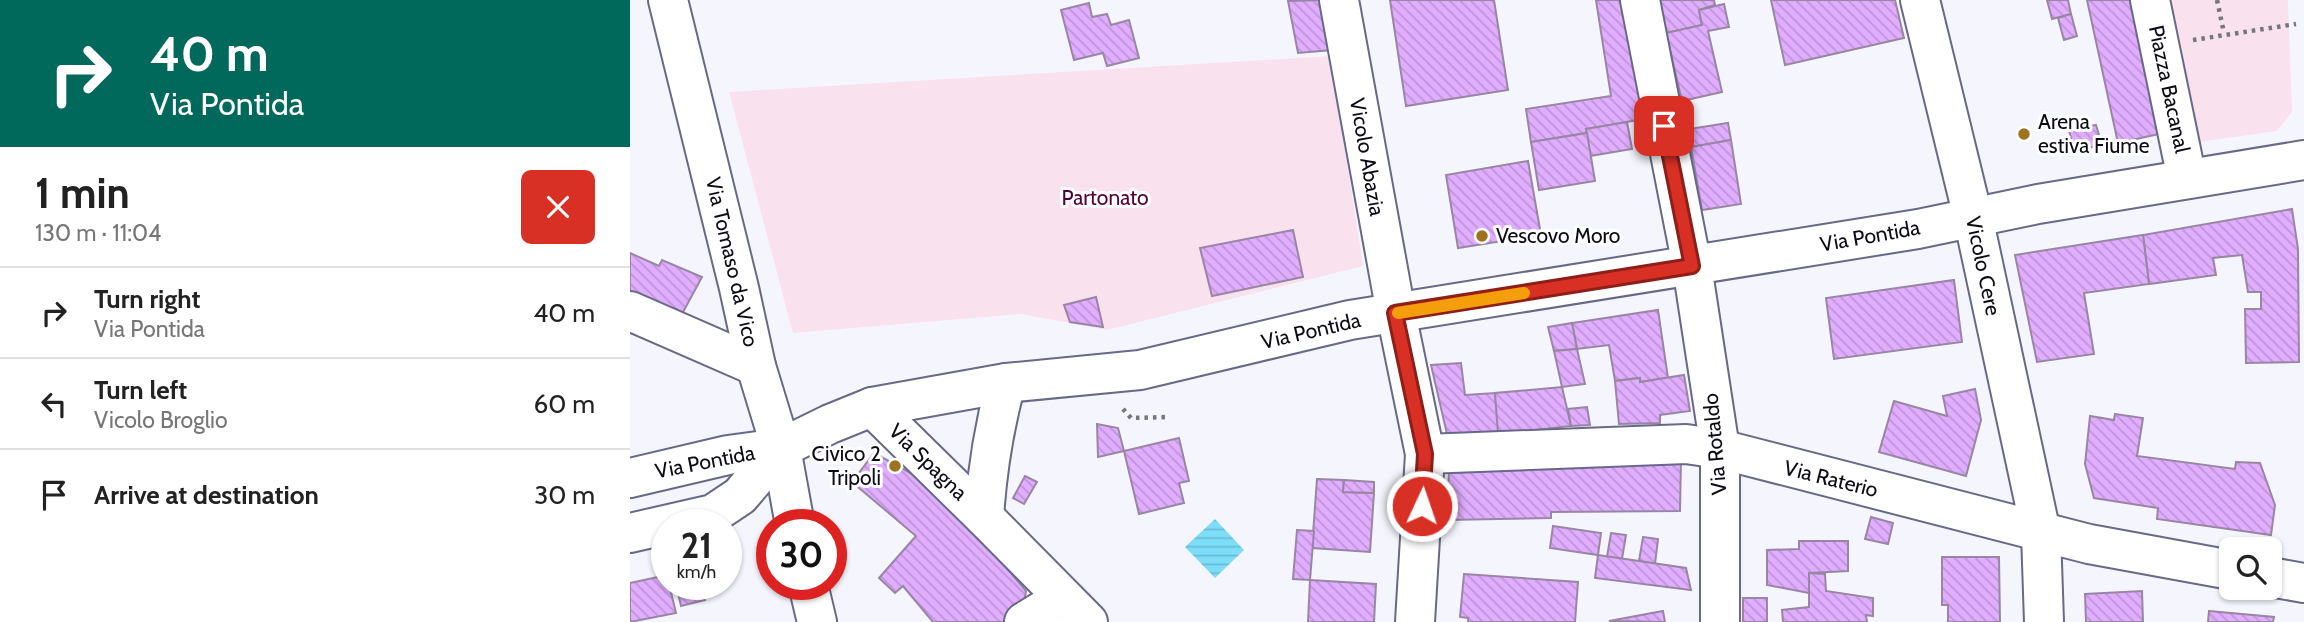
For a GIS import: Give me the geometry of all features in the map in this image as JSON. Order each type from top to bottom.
[{"type":"street","name":"Via Tomaso da Vico","points":[[668,0],[756,366],[781,448],[792,509]]},
{"type":"street","name":"Vicolo Abazia","points":[[1339,0],[1395,313],[1425,454],[1415,622]]},
{"type":"street","name":"Via Rotaldo","points":[[1640,0],[1692,266],[1720,449],[1720,622]]},
{"type":"street","name":"Vicolo Cere","points":[[1920,0],[1973,217],[2041,533],[2044,622]]},
{"type":"street","name":"Piazza Bacanal","points":[[2150,0],[2187,178]]},
{"type":"street","name":"Via Pontida","points":[[630,478],[728,455],[781,448],[872,407],[1006,383],[1140,370],[1350,320],[1918,229],[2187,178],[2297,154]]},
{"type":"street","points":[[630,312],[756,366]]},
{"type":"street","name":"Via Spagna","points":[[984,517],[995,423],[1006,383]]},
{"type":"street","name":"Via Spagna","points":[[872,407],[1075,610]]},
{"type":"street","name":"Via Raterio","points":[[1425,454],[1686,444],[1720,449],[2041,533],[2219,568]]},
{"type":"street","name":"Via Pontida","points":[[630,533],[713,514],[740,496],[781,448]]},
{"type":"street","points":[[2282,579],[2304,583]]},
{"type":"street","points":[[812,600],[817,622]]},
{"type":"street","name":"Via Spagna","points":[[1024,622],[1075,610]]},
{"type":"path","points":[[2217,0],[2224,33]]},
{"type":"path","points":[[2184,41],[2296,24]]},
{"type":"path","points":[[1123,409],[1131,418],[1170,417]]},
{"type":"green space","points":[[2165,0],[2288,0],[2292,112],[2277,131],[2192,143]]},
{"type":"green space","name":"Partonato","points":[[1331,56],[1363,266],[1107,330],[1021,314],[793,333],[729,92]]},
{"type":"water","points":[[1215,519],[1244,550],[1215,578],[1185,547]]},
{"type":"building","points":[[1325,0],[1332,50],[1298,53],[1288,1]]},
{"type":"building","points":[[1390,0],[1494,0],[1508,90],[1406,106]]},
{"type":"building","points":[[1596,0],[1625,0],[1644,119],[1586,129],[1587,133],[1531,142],[1526,109],[1611,96]]},
{"type":"building","points":[[1658,0],[1714,0],[1715,5],[1699,10],[1702,25],[1666,33]]},
{"type":"building","points":[[1771,0],[1895,0],[1904,38],[1785,65]]},
{"type":"building","points":[[2047,0],[2068,0],[2071,14],[2052,19]]},
{"type":"building","points":[[2087,0],[2130,0],[2159,134],[2118,143]]},
{"type":"building","points":[[1089,3],[1092,17],[1107,14],[1111,25],[1129,20],[1139,58],[1107,66],[1103,53],[1074,60],[1061,10]]},
{"type":"building","points":[[1724,4],[1729,27],[1708,31],[1722,92],[1682,101],[1666,33],[1702,25],[1699,10]]},
{"type":"building","points":[[2071,14],[2077,36],[2064,40],[2058,18]]},
{"type":"building","points":[[1627,122],[1632,149],[1590,156],[1586,129]]},
{"type":"building","points":[[1728,123],[1731,140],[1691,147],[1689,129]]},
{"type":"building","points":[[2096,125],[2102,145],[2074,151],[2069,130]]},
{"type":"building","points":[[1587,133],[1595,181],[1539,190],[1531,142]]},
{"type":"building","points":[[1731,140],[1741,204],[1702,210],[1691,147]]},
{"type":"building","points":[[1528,161],[1541,235],[1458,248],[1446,175]]},
{"type":"building","points":[[2292,209],[2298,249],[2299,362],[2246,363],[2245,309],[2261,309],[2261,292],[2248,292],[2242,255],[2213,258],[2216,275],[2149,284],[2143,235]]},
{"type":"building","points":[[1293,230],[1303,277],[1212,296],[1200,248]]},
{"type":"building","points":[[2143,235],[2149,284],[2084,293],[2094,354],[2037,362],[2015,255]]},
{"type":"building","points":[[630,253],[659,266],[662,260],[702,277],[682,314],[630,294]]},
{"type":"building","points":[[1954,280],[1962,342],[1834,359],[1826,298]]},
{"type":"building","points":[[1096,297],[1103,327],[1070,322],[1064,305]]},
{"type":"building","points":[[1658,310],[1668,378],[1640,382],[1640,378],[1615,381],[1609,345],[1577,349],[1572,323]]},
{"type":"building","points":[[1572,323],[1577,349],[1554,351],[1548,327]]},
{"type":"building","points":[[1577,349],[1585,384],[1562,387],[1554,351]]},
{"type":"building","points":[[1461,363],[1465,395],[1495,393],[1500,446],[1450,447],[1431,365]]},
{"type":"building","points":[[1684,375],[1690,411],[1660,415],[1660,423],[1619,424],[1615,381],[1640,378],[1640,382]]},
{"type":"building","points":[[1562,387],[1571,426],[1498,434],[1495,393]]},
{"type":"building","points":[[1975,389],[1981,420],[1966,476],[1879,452],[1894,401],[1947,416],[1943,396]]},
{"type":"building","points":[[1587,407],[1590,425],[1571,426],[1568,409]]},
{"type":"building","points":[[2115,414],[2143,418],[2137,456],[2235,469],[2236,462],[2260,463],[2275,505],[2271,535],[2157,519],[2158,508],[2094,498],[2085,464],[2090,416],[2114,420]]},
{"type":"building","points":[[1097,424],[1118,428],[1124,451],[1098,457]]},
{"type":"building","points":[[1179,438],[1189,481],[1179,483],[1184,503],[1139,514],[1124,451]]},
{"type":"building","points":[[874,453],[931,484],[975,530],[1026,591],[1023,610],[1003,622],[933,622],[903,586],[895,593],[879,578],[916,536],[852,482]]},
{"type":"building","points":[[1681,459],[1680,511],[1551,512],[1551,518],[1447,520],[1449,470]]},
{"type":"building","points":[[1025,476],[1037,482],[1024,504],[1013,498]]},
{"type":"building","points":[[1317,479],[1344,480],[1343,492],[1374,493],[1370,552],[1312,548]]},
{"type":"building","points":[[1344,480],[1374,482],[1374,493],[1343,492]]},
{"type":"building","points":[[1871,517],[1893,523],[1888,544],[1865,539]]},
{"type":"building","points":[[1553,526],[1601,533],[1598,555],[1550,548]]},
{"type":"building","points":[[1297,530],[1314,531],[1310,580],[1293,579]]},
{"type":"building","points":[[1611,533],[1626,535],[1622,559],[1607,557]]},
{"type":"building","points":[[1643,537],[1658,539],[1655,564],[1639,561]]},
{"type":"building","points":[[1799,541],[1848,541],[1848,571],[1809,573],[1809,593],[1767,585],[1767,550],[1799,549]]},
{"type":"building","points":[[1598,555],[1686,568],[1691,590],[1595,578]]},
{"type":"building","points":[[1942,557],[1999,557],[2000,622],[1948,622],[1948,605],[1942,605]]},
{"type":"building","points":[[1809,573],[1825,574],[1826,591],[1873,598],[1873,616],[1866,615],[1867,622],[1783,622],[1782,610],[1809,607]]},
{"type":"building","points":[[1464,574],[1578,582],[1575,622],[1468,622],[1468,618],[1460,617]]},
{"type":"building","points":[[651,578],[651,600],[673,600],[676,613],[630,622],[630,583]]},
{"type":"building","points":[[1310,580],[1376,584],[1374,622],[1308,622]]},
{"type":"building","points":[[2142,591],[2143,622],[2086,622],[2085,594]]},
{"type":"building","points":[[1743,598],[1767,598],[1767,622],[1743,622]]},
{"type":"building","points":[[680,600],[705,600],[681,606]]},
{"type":"building","points":[[1663,611],[1665,622],[1609,621]]},
{"type":"building","points":[[2209,611],[2274,617],[2273,622],[2208,622]]},
{"type":"slow traffic","points":[[1398,313],[1524,293]]},
{"type":"place","name":"Arena estiva Fiume","points":[[2024,134]]},
{"type":"place","name":"Vescovo Moro","points":[[1482,236]]},
{"type":"place","name":"Civico 2 Tripoli","points":[[895,466]]},
{"type":"route","points":[[1422,506],[1425,454],[1395,313],[1692,266],[1664,126]]}]
